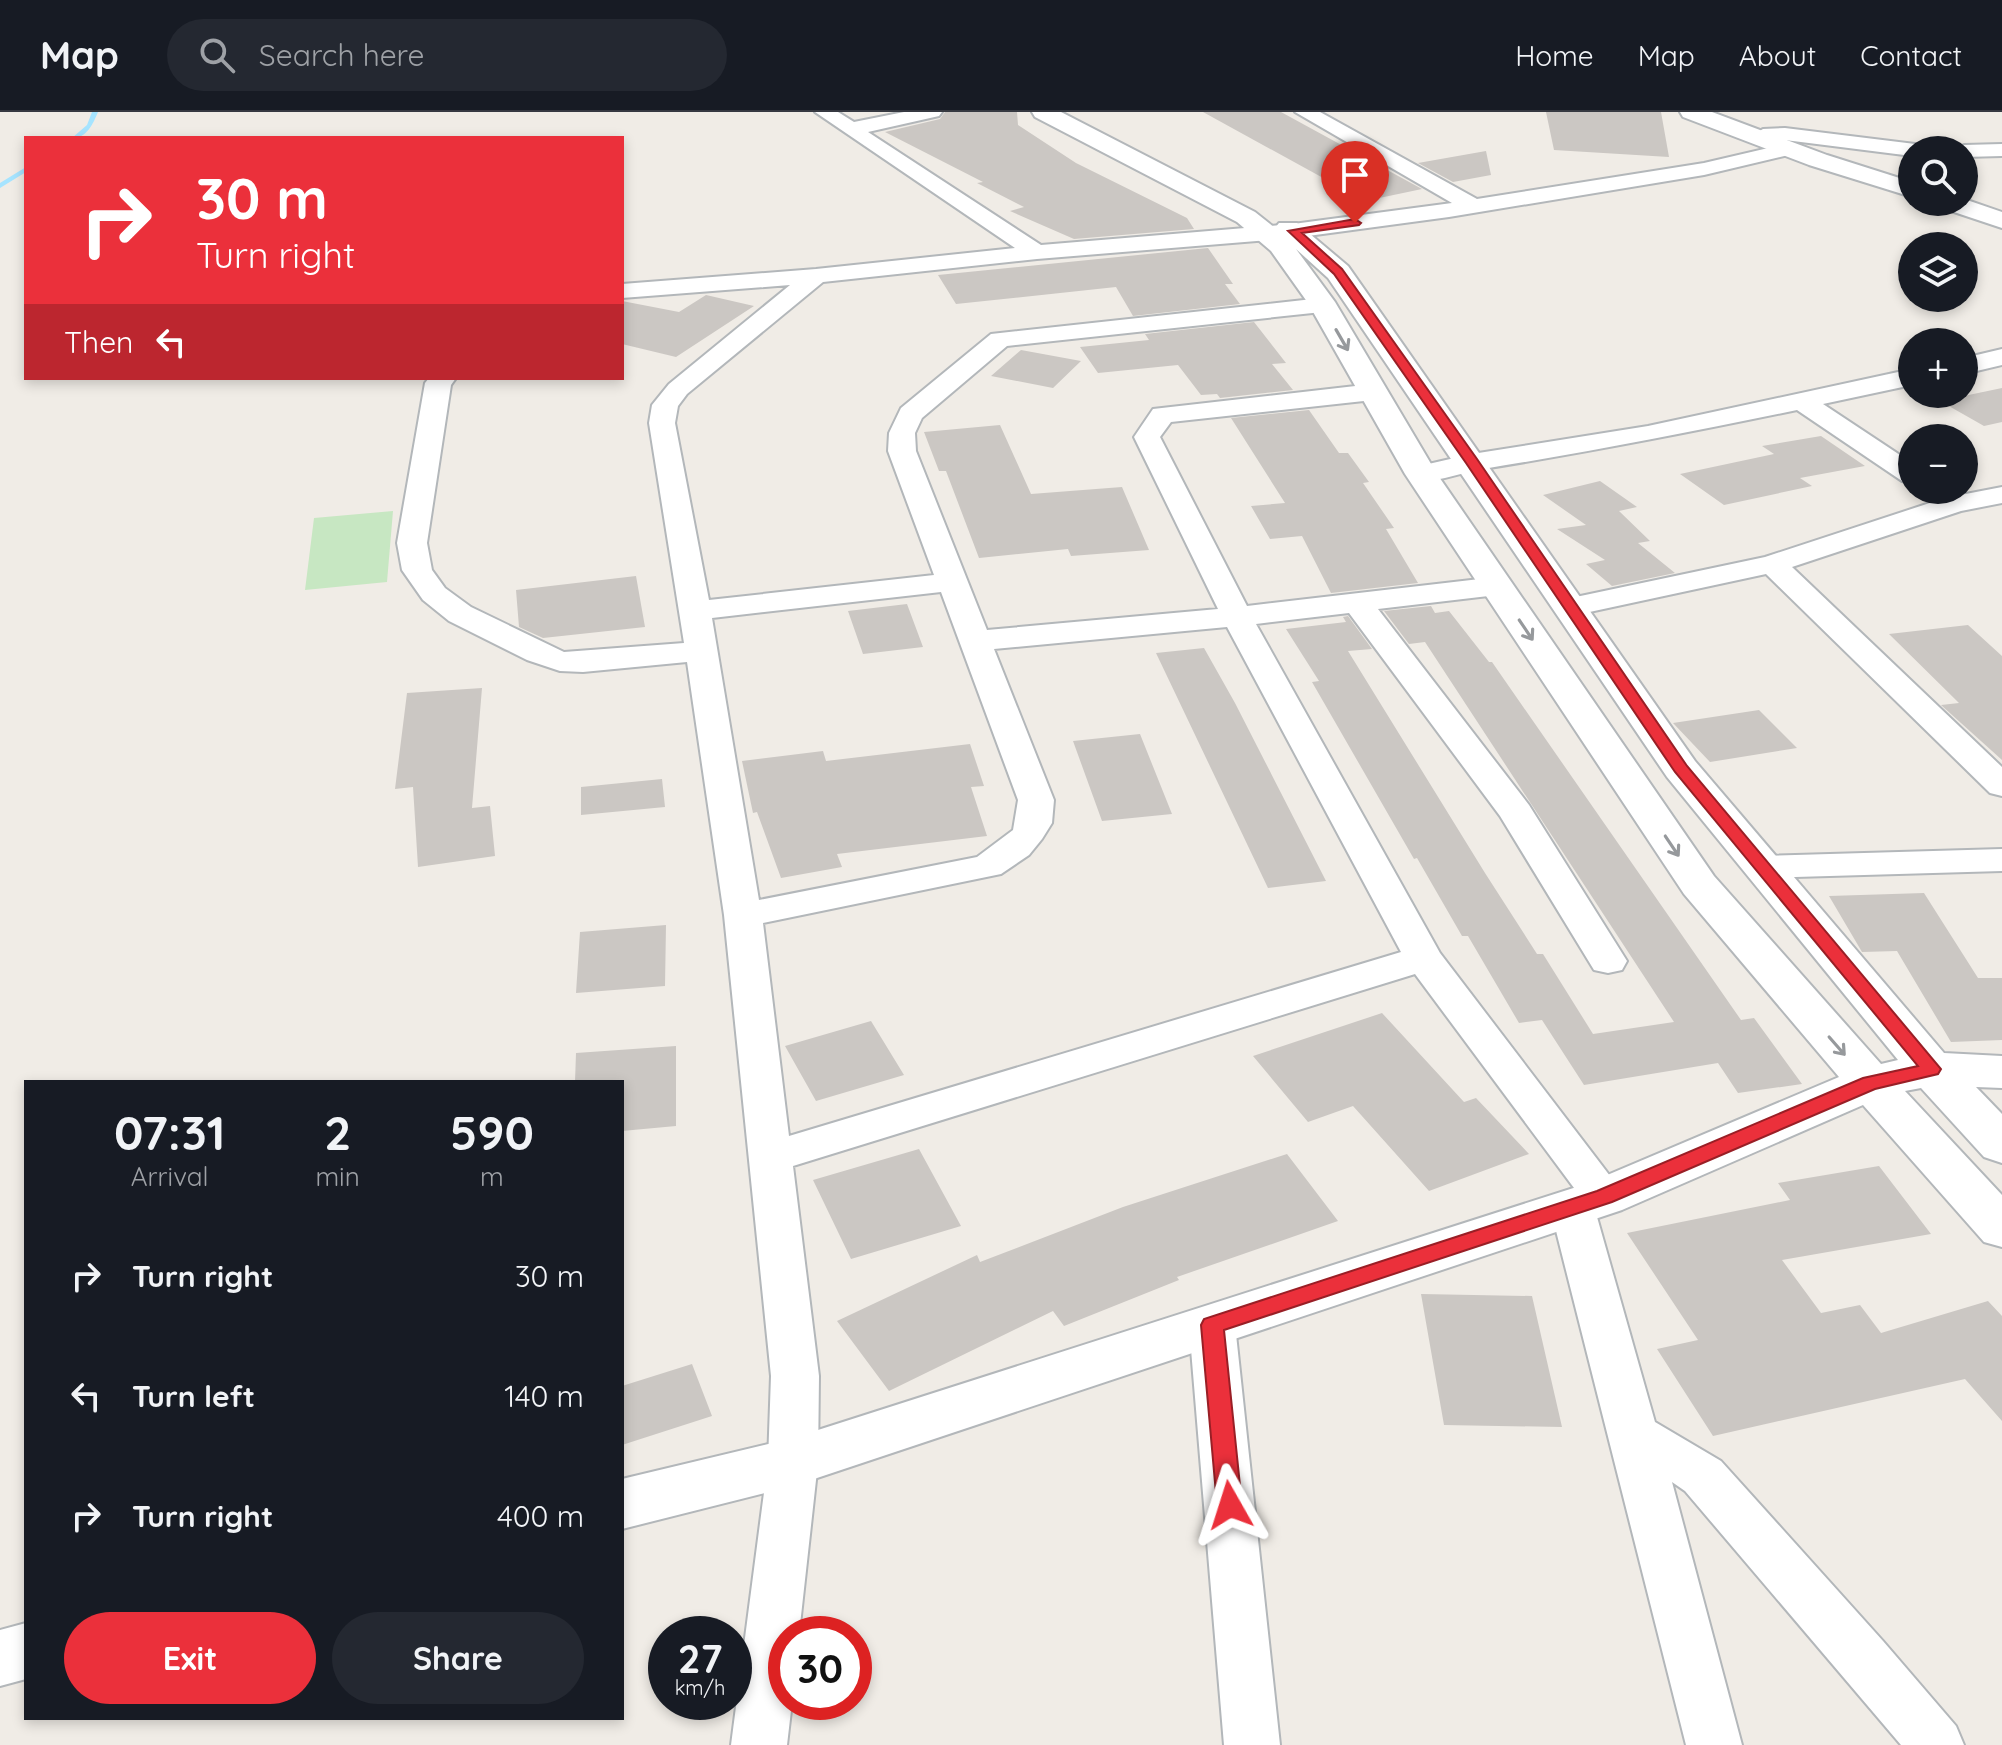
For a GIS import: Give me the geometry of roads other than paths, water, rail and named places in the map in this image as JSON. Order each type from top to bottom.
[{"type":"street","points":[[825,112],[1037,252]]},
{"type":"street","points":[[852,129],[932,112]]},
{"type":"street","points":[[1043,112],[1280,233],[1338,272],[1681,769],[1931,1069],[2002,1145]]},
{"type":"street","points":[[1081,112],[1261,209],[1280,233],[1280,245],[1322,305],[1421,474],[1699,885],[1870,1083],[2002,1228]]},
{"type":"street","points":[[1305,112],[1473,206]]},
{"type":"street","points":[[1691,112],[1898,185]]},
{"type":"street","points":[[1753,135],[1785,134],[1898,148]]},
{"type":"street","points":[[624,291],[816,276],[1037,252],[1280,233],[1704,169],[1790,149]]},
{"type":"street","points":[[1978,151],[2002,150]]},
{"type":"street","points":[[1978,212],[2002,220]]},
{"type":"street","points":[[759,1745],[793,1462],[795,1376],[743,915],[662,423],[665,405],[678,389],[816,276]]},
{"type":"street","points":[[743,915],[988,866],[1021,845],[1036,821],[1036,800],[902,451],[902,433],[910,414],[1000,339],[1322,305]]},
{"type":"street","points":[[1978,363],[2002,357]]},
{"type":"street","points":[[441,380],[438,383],[412,543],[417,570],[434,594],[460,614],[560,661],[583,662],[701,651]]},
{"type":"street","points":[[1421,474],[1472,462],[1648,434],[1898,380]]},
{"type":"street","points":[[1373,392],[1162,415],[1147,437],[1237,617],[1424,958],[1588,1202],[1634,1434],[1714,1745]]},
{"type":"street","points":[[1801,401],[1898,466]]},
{"type":"street","points":[[1978,496],[2002,495]]},
{"type":"street","points":[[1571,607],[1772,564],[1926,504]]},
{"type":"street","points":[[1772,564],[2002,786]]},
{"type":"street","points":[[695,611],[950,582]]},
{"type":"street","points":[[973,641],[1237,617],[1340,602],[1357,603],[1497,586]]},
{"type":"street","points":[[1357,603],[1516,813],[1608,961]]},
{"type":"street","points":[[1763,867],[2002,860]]},
{"type":"street","points":[[770,1157],[1424,958]]},
{"type":"street","points":[[625,1503],[793,1462],[1588,1202],[1870,1083],[1931,1069],[2002,1072]]},
{"type":"street","points":[[1212,1325],[1252,1745]]},
{"type":"street","points":[[1634,1434],[1703,1476],[1864,1658],[1936,1745]]},
{"type":"street","points":[[0,1658],[24,1652]]},
{"type":"waterway","points":[[78,136],[90,126],[95,112]]},
{"type":"waterway","points":[[0,186],[24,170]]}]
